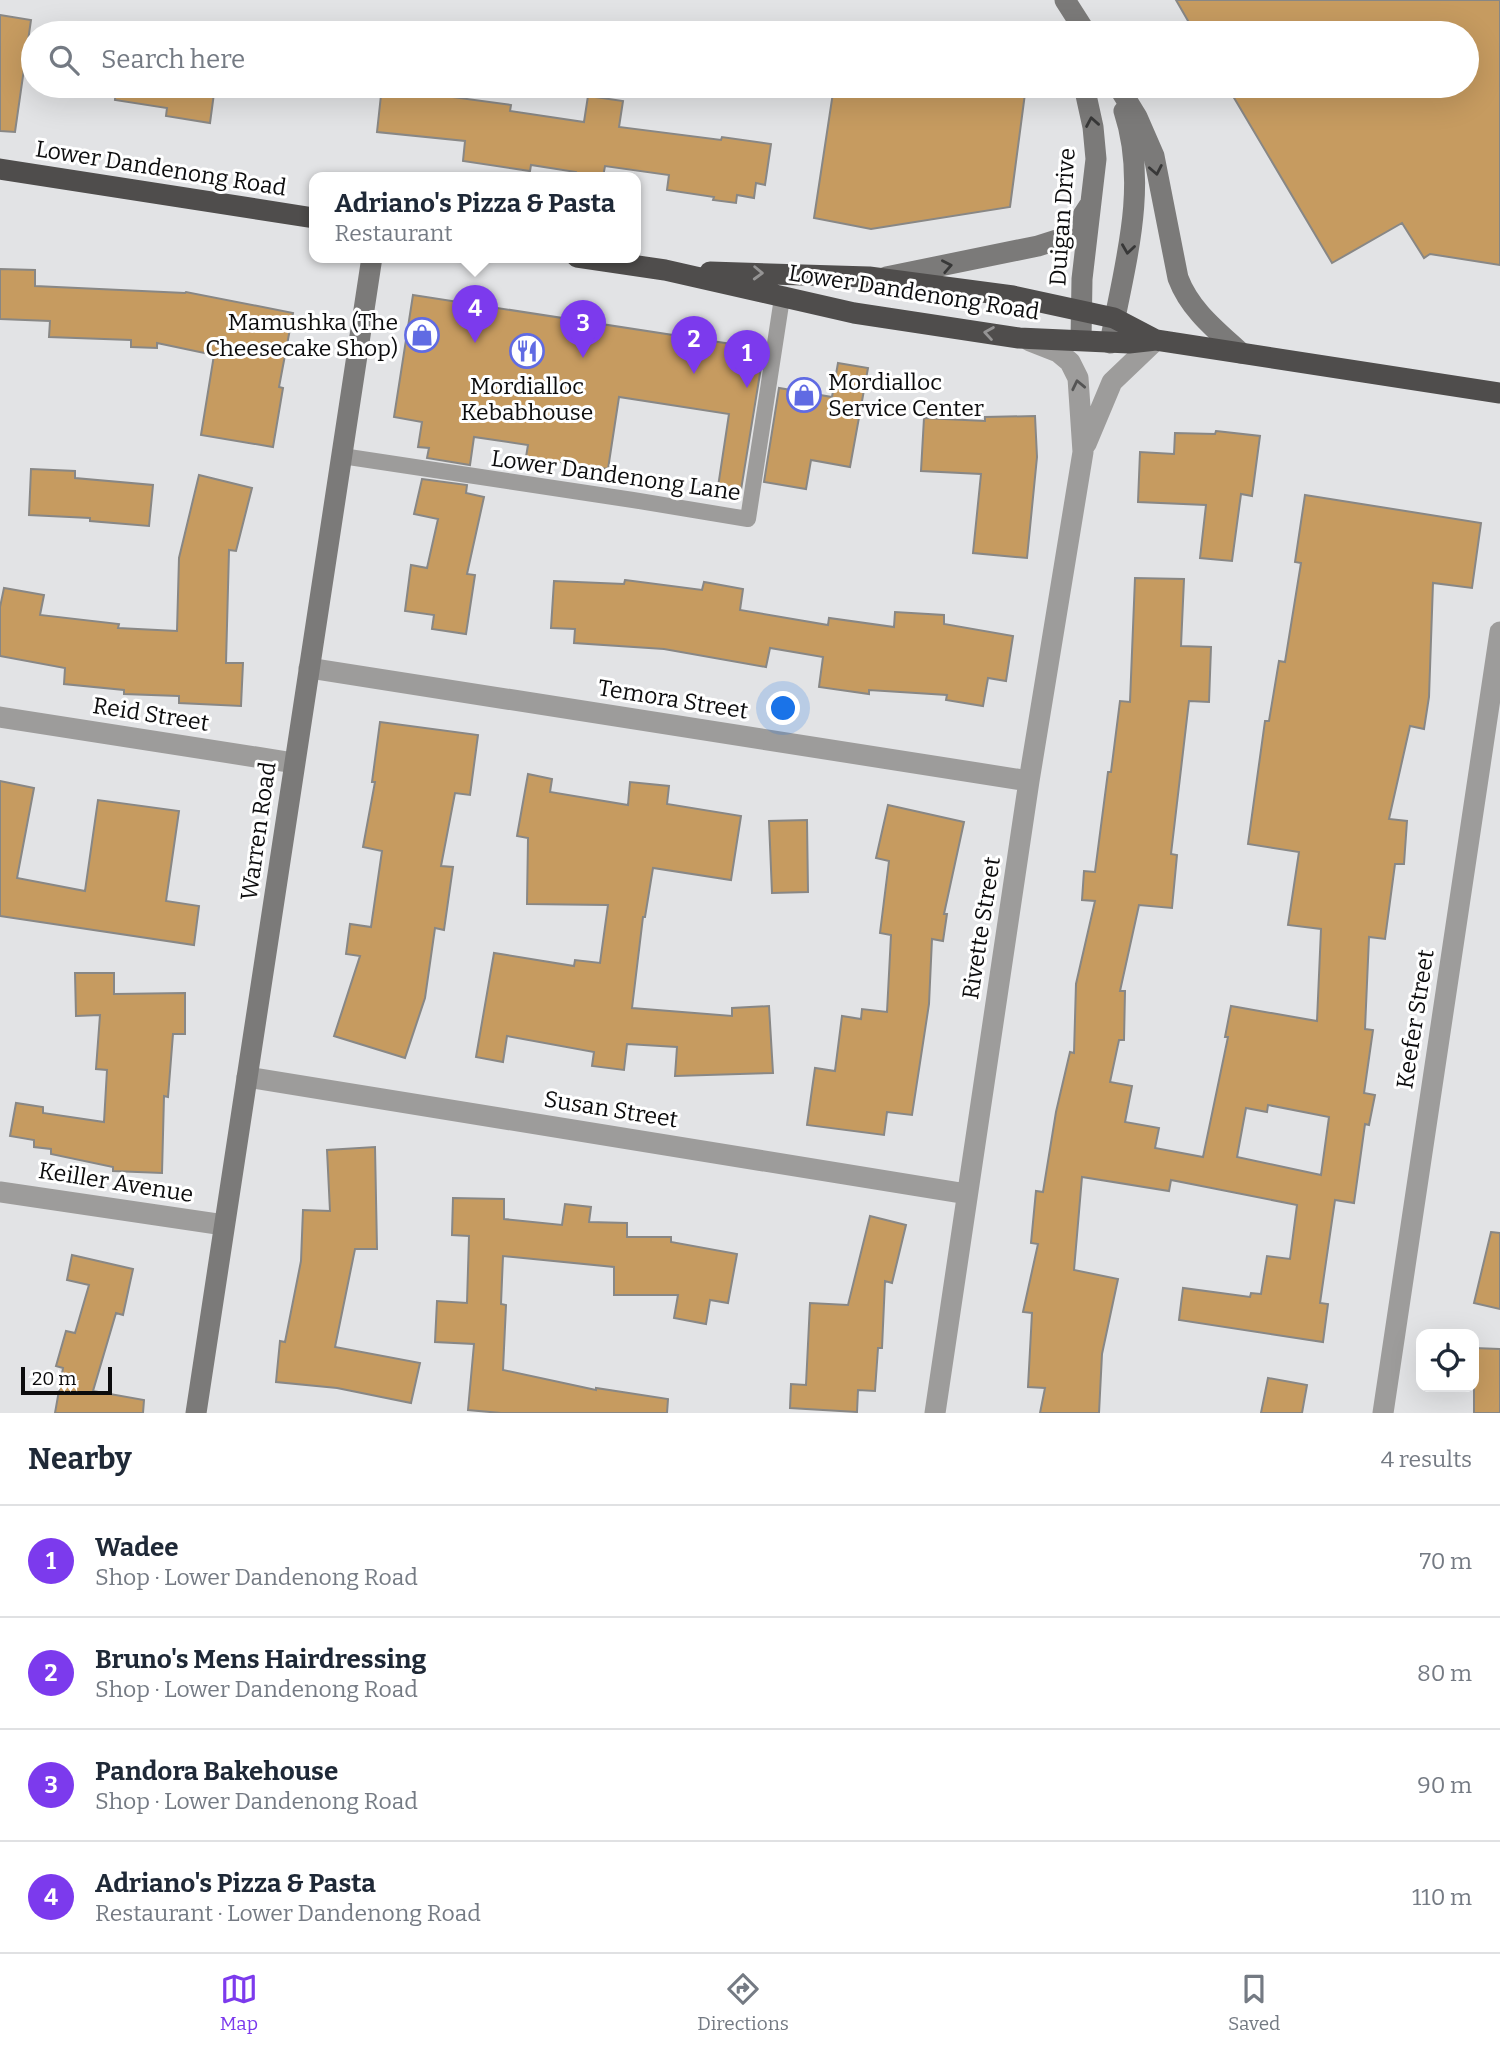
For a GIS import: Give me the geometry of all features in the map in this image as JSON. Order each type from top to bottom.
[{"type":"highway","name":"Lower Dandenong Road","points":[[0,169],[309,217]]},
{"type":"highway","name":"Lower Dandenong Road","points":[[615,263],[666,271],[854,313],[1019,338],[1110,343],[1156,340],[1500,393]]},
{"type":"highway","name":"Lower Dandenong Road","points":[[666,271],[880,278],[1013,296],[1115,318],[1156,340]]},
{"type":"street","points":[[1057,0],[1064,21]]},
{"type":"street","points":[[1065,0],[1078,21]]},
{"type":"street","name":"Duigan Drive","points":[[1081,340],[1082,278],[1096,159],[1087,98]]},
{"type":"street","points":[[1110,343],[1125,272],[1136,180],[1128,122],[1121,98]]},
{"type":"street","points":[[1125,98],[1137,117],[1154,156],[1178,278],[1184,294],[1199,315],[1241,353]]},
{"type":"street","points":[[880,278],[1026,249],[1063,238],[1073,229],[1091,202]]},
{"type":"street","name":"Warren Road","points":[[196,1413],[371,263]]},
{"type":"street","name":"Rivette Street","points":[[935,1413],[1029,781],[1083,452],[1078,377],[1070,362],[1042,344],[1019,338]]},
{"type":"street","name":"Rivette Street","points":[[1083,452],[1112,382],[1156,340]]},
{"type":"street","name":"Keefer Street","points":[[1383,1413],[1500,632]]},
{"type":"street","name":"Temora Street","points":[[309,668],[1029,781]]},
{"type":"street","name":"Reid Street","points":[[0,717],[294,764]]},
{"type":"street","name":"Susan Street","points":[[247,1076],[967,1194]]},
{"type":"street","name":"Keiller Avenue","points":[[0,1192],[224,1225]]},
{"type":"lane","name":"Lower Dandenong Lane","points":[[342,456],[748,519],[782,298]]},
{"type":"building","points":[[1176,0],[1500,0],[1500,265],[1430,254],[1424,258],[1402,223],[1332,263],[1234,98],[1479,98],[1479,21],[1188,21]]},
{"type":"building","points":[[0,15],[31,20],[21,21],[21,90],[15,132],[0,131]]},
{"type":"building","points":[[213,98],[210,123],[166,116],[167,108],[115,100]]},
{"type":"building","points":[[381,98],[459,98],[511,105],[510,111],[584,122],[588,98],[602,98],[623,101],[619,127],[771,144],[765,185],[756,183],[754,198],[737,195],[736,203],[667,190],[669,175],[605,166],[604,172],[576,172],[531,165],[530,171],[463,161],[465,141],[377,132]]},
{"type":"building","points":[[832,98],[1024,98],[1010,207],[871,229],[814,218]]},
{"type":"building","points":[[0,269],[35,270],[35,286],[186,292],[293,313],[279,387],[283,388],[273,447],[201,435],[214,355],[157,343],[157,348],[131,347],[131,340],[49,337],[50,321],[0,319]]},
{"type":"building","points":[[413,295],[764,349],[741,490],[718,487],[729,414],[619,397],[608,469],[526,457],[528,445],[474,437],[470,465],[427,458],[429,448],[418,447],[422,422],[394,417]]},
{"type":"building","points":[[838,363],[868,368],[850,467],[811,460],[806,489],[764,482],[779,388],[832,397]]},
{"type":"building","points":[[1035,416],[1037,457],[1027,558],[973,553],[981,474],[921,471],[924,418],[985,421],[985,417]]},
{"type":"building","points":[[1216,431],[1260,436],[1252,496],[1241,494],[1232,561],[1200,558],[1206,505],[1138,502],[1140,452],[1174,454],[1175,433],[1215,434]]},
{"type":"building","points":[[31,469],[75,471],[75,478],[153,485],[149,526],[90,521],[90,518],[29,515]]},
{"type":"building","points":[[199,475],[252,488],[236,551],[229,550],[226,663],[243,663],[241,706],[179,703],[179,696],[124,694],[124,690],[64,684],[65,668],[0,656],[0,607],[4,588],[44,595],[40,615],[119,624],[118,628],[177,631],[179,558]]},
{"type":"building","points":[[422,479],[467,485],[466,493],[484,497],[467,574],[475,575],[466,634],[432,629],[434,615],[405,611],[411,565],[427,568],[438,519],[414,514]]},
{"type":"building","points":[[1305,495],[1481,523],[1472,588],[1433,583],[1429,697],[1424,729],[1410,726],[1389,819],[1407,821],[1404,864],[1395,864],[1385,939],[1369,937],[1365,1029],[1373,1030],[1364,1093],[1375,1095],[1369,1125],[1365,1124],[1354,1203],[1335,1200],[1320,1303],[1328,1304],[1323,1342],[1179,1320],[1183,1288],[1250,1297],[1251,1293],[1261,1294],[1267,1256],[1290,1259],[1297,1205],[1171,1180],[1169,1191],[1082,1177],[1074,1270],[1118,1279],[1102,1354],[1099,1413],[1040,1413],[1045,1388],[1028,1387],[1032,1313],[1023,1312],[1038,1244],[1031,1243],[1036,1191],[1043,1192],[1056,1112],[1070,1052],[1074,1053],[1076,984],[1095,901],[1082,900],[1084,871],[1095,872],[1120,701],[1130,702],[1135,578],[1184,579],[1181,646],[1211,647],[1209,702],[1189,701],[1171,854],[1177,855],[1172,908],[1139,905],[1120,991],[1125,991],[1124,1040],[1119,1040],[1110,1082],[1132,1086],[1125,1122],[1159,1128],[1155,1148],[1203,1157],[1228,1037],[1225,1037],[1231,1006],[1317,1021],[1321,929],[1288,925],[1299,852],[1248,844],[1265,721],[1269,721],[1279,661],[1285,662],[1301,563],[1295,562]],"holes":[[[1268,1105],[1329,1117],[1321,1175],[1237,1157],[1246,1108],[1267,1112]]]},
{"type":"building","points":[[625,580],[702,590],[704,582],[743,589],[740,610],[828,625],[829,618],[894,627],[895,612],[944,615],[944,624],[1013,636],[1006,681],[988,678],[983,706],[946,700],[947,695],[869,690],[869,694],[819,687],[823,657],[770,648],[766,667],[664,649],[574,643],[575,629],[551,628],[554,581],[624,584]]},
{"type":"building","points":[[380,722],[478,735],[470,795],[455,793],[441,866],[453,867],[444,930],[435,928],[425,998],[405,1058],[334,1036],[360,956],[346,954],[350,924],[371,927],[382,851],[363,847],[375,782],[372,782]]},
{"type":"building","points":[[528,774],[552,779],[550,792],[628,805],[630,782],[669,786],[667,804],[741,816],[731,880],[653,868],[643,917],[632,1008],[732,1016],[732,1008],[769,1006],[773,1073],[675,1076],[677,1047],[627,1044],[624,1070],[592,1066],[594,1052],[507,1036],[503,1062],[476,1057],[494,953],[574,966],[575,960],[600,963],[608,905],[527,904],[528,838],[517,836]]},
{"type":"building","points":[[0,781],[34,788],[17,878],[85,891],[98,800],[179,811],[166,901],[199,906],[194,945],[0,916]]},
{"type":"building","points":[[888,805],[964,822],[944,914],[947,914],[943,941],[932,939],[929,1004],[912,1115],[887,1112],[884,1135],[807,1125],[815,1068],[835,1071],[842,1016],[861,1019],[862,1009],[887,1012],[891,935],[880,933],[889,861],[876,858]]},
{"type":"building","points":[[807,820],[808,892],[772,893],[769,821]]},
{"type":"building","points":[[75,973],[114,973],[114,994],[185,993],[185,1034],[173,1034],[168,1097],[164,1096],[162,1173],[113,1171],[113,1167],[51,1154],[51,1149],[34,1147],[34,1140],[10,1136],[16,1103],[43,1107],[43,1113],[104,1122],[107,1070],[96,1069],[100,1015],[76,1016]]},
{"type":"building","points":[[375,1147],[377,1249],[355,1249],[335,1347],[420,1363],[411,1403],[337,1388],[276,1382],[280,1341],[285,1342],[301,1261],[303,1210],[330,1211],[327,1150]]},
{"type":"building","points":[[453,1198],[504,1199],[504,1219],[562,1225],[565,1204],[591,1207],[589,1222],[627,1223],[627,1237],[671,1237],[671,1242],[737,1254],[728,1303],[710,1300],[706,1324],[674,1318],[678,1295],[614,1295],[614,1267],[503,1256],[501,1304],[506,1305],[503,1370],[596,1390],[668,1399],[667,1413],[501,1413],[468,1410],[474,1344],[435,1342],[437,1301],[467,1303],[469,1236],[452,1235]]},
{"type":"building","points":[[870,1216],[906,1225],[892,1283],[885,1281],[882,1348],[878,1348],[875,1391],[858,1390],[857,1412],[790,1408],[791,1384],[806,1385],[810,1303],[848,1305]]},
{"type":"building","points":[[1491,1232],[1500,1233],[1500,1309],[1474,1303]]},
{"type":"building","points":[[72,1255],[133,1269],[123,1315],[116,1313],[93,1391],[144,1400],[143,1413],[55,1413],[63,1368],[56,1366],[66,1331],[75,1333],[89,1285],[67,1280]]},
{"type":"building","points":[[1479,1348],[1500,1349],[1500,1413],[1474,1413],[1474,1392],[1479,1392]]},
{"type":"building","points":[[1268,1378],[1307,1385],[1302,1413],[1261,1413]]},
{"type":"place","name":"Mamushka (The Cheesecake Shop)","points":[[422,335]]},
{"type":"place","name":"Adriano's Pizza & Pasta","points":[[475,343]]},
{"type":"place","name":"Mordialloc Kebabhouse","points":[[527,351]]},
{"type":"place","name":"Pandora Bakehouse","points":[[583,358]]},
{"type":"place","name":"Bruno's Mens Hairdressing","points":[[694,374]]},
{"type":"place","name":"Wadee","points":[[747,388]]},
{"type":"place","name":"Mordialloc Service Center","points":[[804,395]]}]
